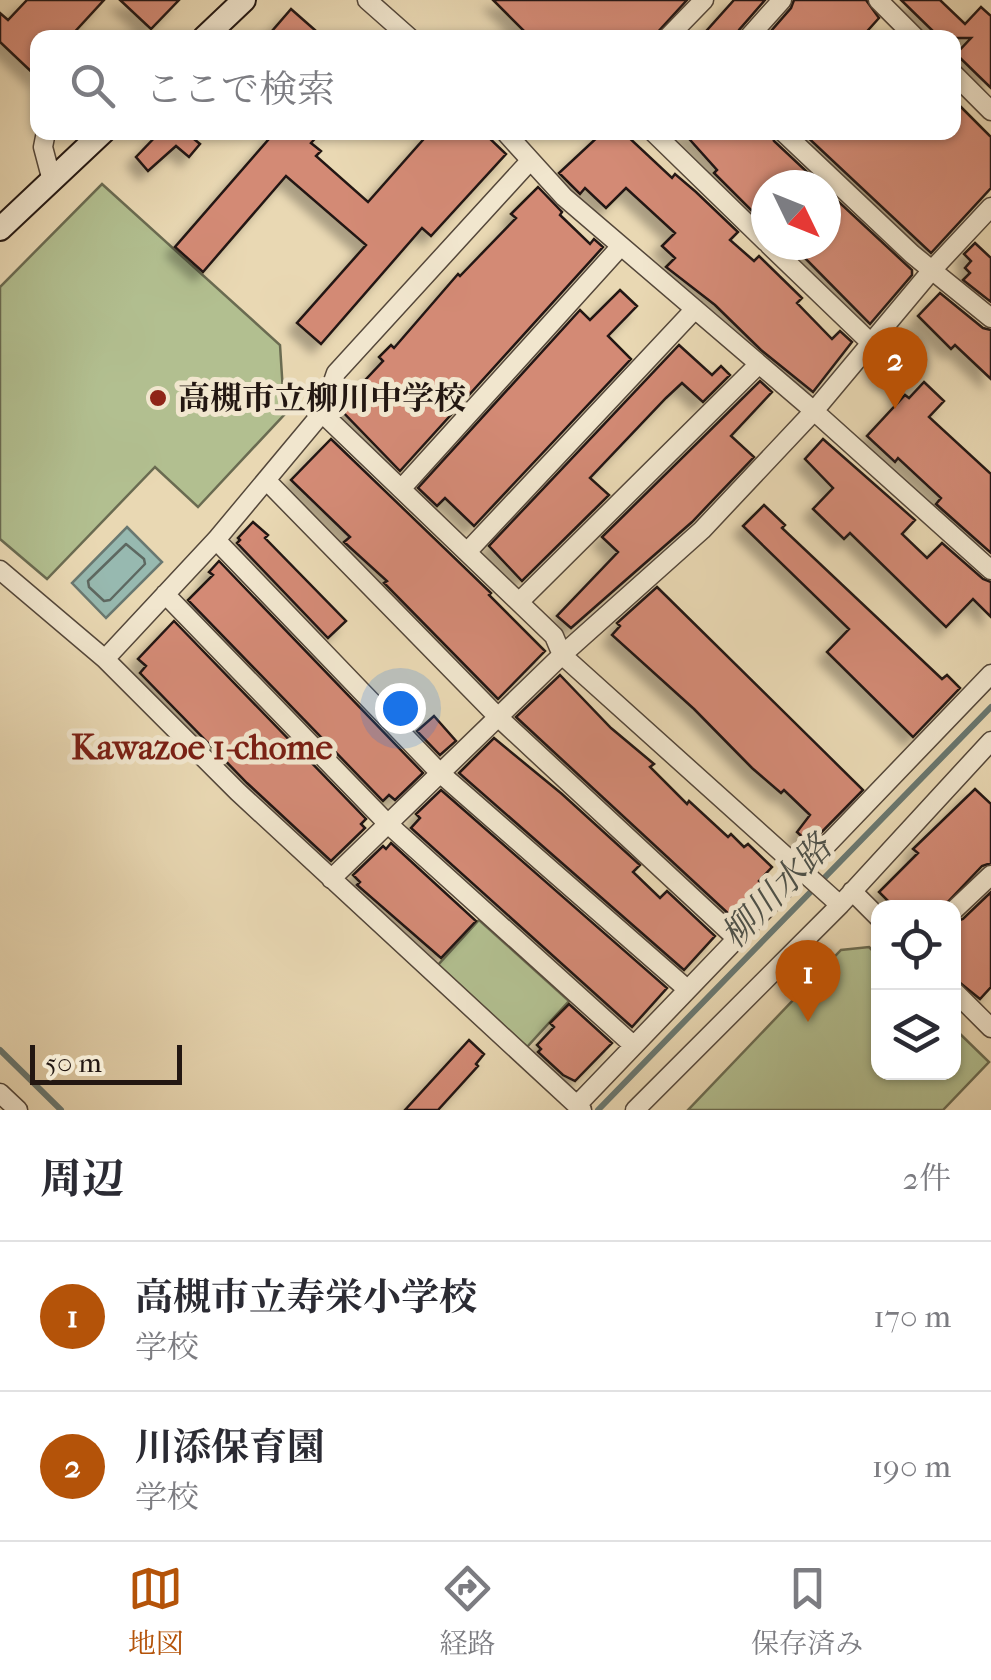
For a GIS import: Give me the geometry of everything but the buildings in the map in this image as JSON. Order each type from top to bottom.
[{"type":"street","points":[[212,30],[244,0]]},
{"type":"street","points":[[367,0],[401,30]]},
{"type":"street","points":[[675,30],[704,0]]},
{"type":"street","points":[[755,30],[782,0]]},
{"type":"street","points":[[878,0],[908,30]]},
{"type":"street","points":[[961,81],[991,111]]},
{"type":"street","points":[[44,140],[52,180]]},
{"type":"street","points":[[0,229],[94,140]]},
{"type":"street","points":[[512,140],[564,197],[814,411],[991,570]]},
{"type":"street","points":[[661,140],[751,227]]},
{"type":"street","points":[[792,140],[932,270],[991,318]]},
{"type":"street","points":[[105,658],[216,540],[322,413],[336,374],[529,162]]},
{"type":"street","points":[[332,879],[562,656],[702,530],[814,411],[932,270],[991,208]]},
{"type":"street","points":[[402,489],[620,246]]},
{"type":"street","points":[[786,260],[872,344]]},
{"type":"street","points":[[467,552],[695,310]]},
{"type":"street","points":[[519,602],[759,364]]},
{"type":"street","points":[[322,413],[554,636],[562,656],[800,870],[871,913]]},
{"type":"street","points":[[266,480],[498,717],[736,938]]},
{"type":"street","points":[[216,540],[440,774],[687,989]]},
{"type":"street","points":[[0,570],[105,658],[238,792],[580,1107],[687,989],[991,674]]},
{"type":"street","points":[[165,594],[388,824],[633,1046]]},
{"type":"street","points":[[634,1110],[846,898],[991,740]]},
{"type":"street","points":[[961,903],[991,874]]},
{"type":"street","points":[[961,998],[991,1028]]},
{"type":"street","points":[[0,1093],[18,1110]]},
{"type":"green space","points":[[102,184],[280,345],[283,392],[298,400],[198,507],[155,467],[47,579],[0,539],[0,287]]},
{"type":"green space","points":[[479,920],[569,1001],[527,1047],[438,965]]},
{"type":"green space","points":[[871,949],[871,1080],[961,1080],[961,1035],[989,1062],[943,1110],[688,1110],[841,950]]},
{"type":"water","points":[[127,527],[162,562],[106,618],[72,583]]},
{"type":"waterway","name":"柳川水路","points":[[598,1110],[991,707]]},
{"type":"waterway","name":"柳川水路","points":[[0,1050],[61,1110]]},
{"type":"place","name":"高槻市立柳川中学校","points":[[158,398]]},
{"type":"place","name":"川添保育園","points":[[895,409]]},
{"type":"place","name":"高槻市立寿栄小学校","points":[[808,1022]]},
{"type":"district","name":"Kawazoe 1-chome","points":[[202,747]]}]
